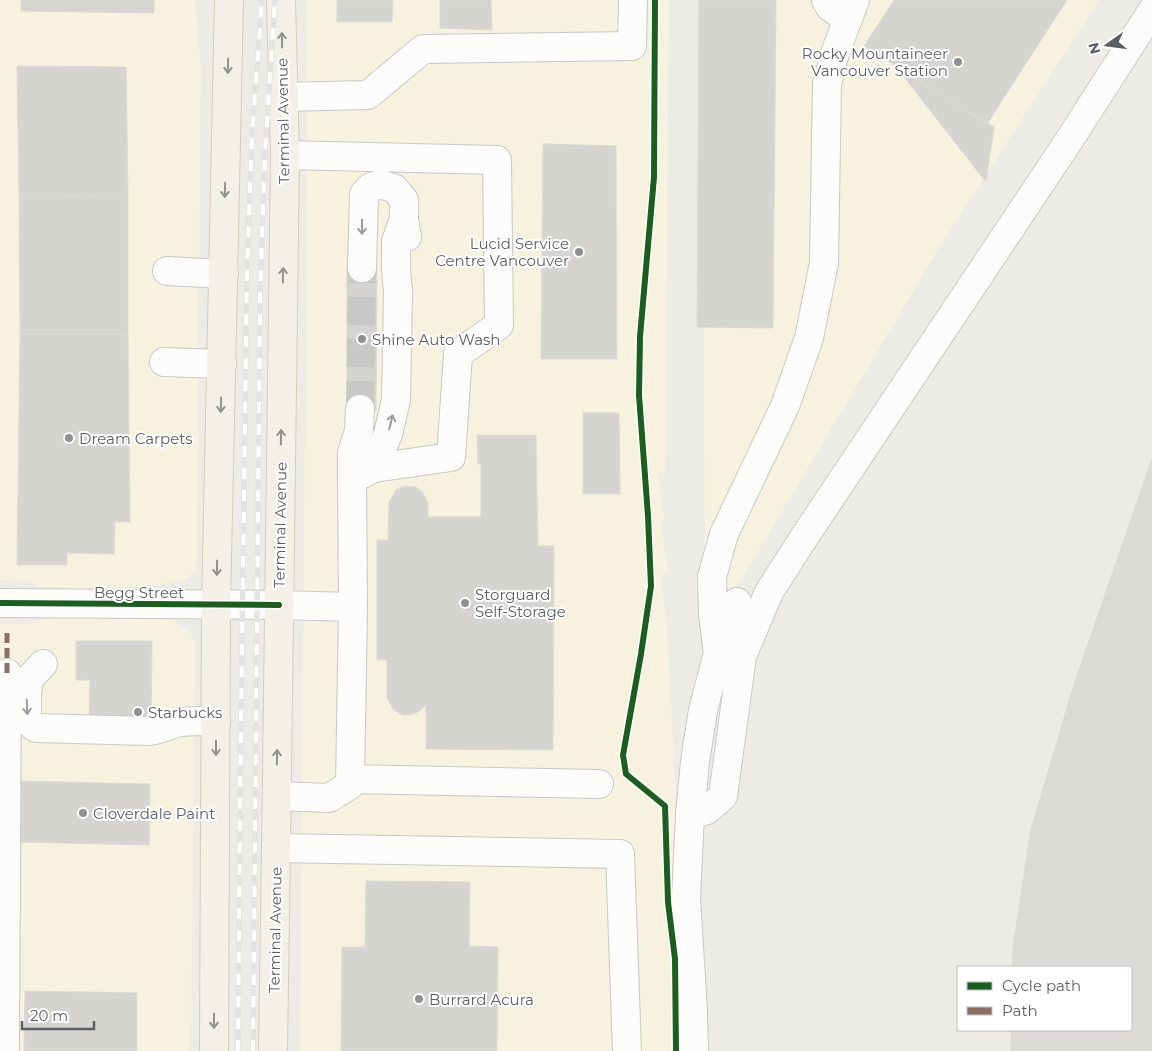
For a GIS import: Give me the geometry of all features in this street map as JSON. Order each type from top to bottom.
[{"type":"main road","name":"Terminal Avenue","points":[[273,1051],[285,155],[281,0]]},
{"type":"main road","points":[[214,1051],[216,605],[224,274],[227,5]]},
{"type":"street","points":[[283,97],[368,94],[423,49],[632,46],[632,0]]},
{"type":"street","points":[[718,653],[712,615],[712,577],[724,534],[785,406],[809,338],[824,262],[827,84],[834,56],[852,10],[830,7],[826,0]]},
{"type":"street","points":[[690,815],[707,810],[724,796],[742,656],[769,592],[1070,139],[1152,10]]},
{"type":"street","points":[[285,155],[497,160],[499,325],[458,354],[451,457],[363,473]]},
{"type":"street","points":[[351,157],[353,176],[364,194],[362,268]]},
{"type":"street","points":[[277,796],[329,798],[350,785],[353,608],[363,473],[388,434],[396,400],[398,292],[408,272],[408,242],[404,219],[404,200],[395,189],[382,184],[370,187],[364,194]]},
{"type":"street","points":[[167,271],[224,274]]},
{"type":"street","points":[[164,362],[222,364]]},
{"type":"street","points":[[360,410],[359,430],[352,453],[363,473]]},
{"type":"street","points":[[694,1051],[686,898],[695,762],[702,710],[718,653],[737,602]]},
{"type":"street","name":"Begg Street","points":[[0,603],[279,605],[353,608]]},
{"type":"street","points":[[43,664],[29,679],[27,694],[27,717],[36,728],[149,731],[189,721],[216,721]]},
{"type":"street","points":[[5,1051],[7,673]]},
{"type":"street","points":[[350,780],[599,784]]},
{"type":"street","points":[[276,848],[620,854],[627,1051]]},
{"type":"shaded area","points":[[0,0],[195,0],[201,67],[197,560],[193,573],[188,578],[179,581],[147,587],[42,589],[27,581],[0,580]]},
{"type":"shaded area","points":[[306,0],[669,0],[665,471],[658,473],[665,521],[661,523],[668,572],[661,575],[667,629],[676,793],[674,867],[685,1051],[300,1051],[307,144]]},
{"type":"shaded area","points":[[701,0],[1099,0],[945,238],[729,600],[705,570]]},
{"type":"shaded area","points":[[1152,457],[1152,1051],[1010,1051],[1011,1031],[1132,1031],[1132,966],[1012,966],[1012,951],[1030,831],[1073,686]]},
{"type":"shaded area","points":[[62,615],[152,616],[172,620],[186,628],[193,637],[195,644],[191,1051],[0,1051],[0,624],[23,624]]},
{"type":"building","points":[[21,0],[154,0],[154,13],[21,11]]},
{"type":"building","points":[[337,0],[393,0],[392,22],[337,22]]},
{"type":"building","points":[[440,0],[491,0],[492,30],[440,28]]},
{"type":"building","points":[[699,0],[776,0],[773,328],[697,327]]},
{"type":"building","name":"Rocky Mountaineer Vancouver Station","points":[[894,0],[1067,0],[987,124],[864,46]]},
{"type":"building","points":[[17,66],[126,67],[128,197],[19,195]]},
{"type":"building","points":[[897,68],[994,127],[986,181],[982,177]]},
{"type":"building","name":"Lucid Service Centre Vancouver","points":[[543,144],[616,146],[617,359],[541,359]]},
{"type":"building","points":[[19,195],[128,197],[128,334],[20,334]]},
{"type":"building","name":"Shine Auto Wash","points":[[347,268],[377,268],[376,410],[347,409]]},
{"type":"building","points":[[20,334],[128,334],[130,522],[115,522],[114,554],[67,553],[67,565],[17,565]]},
{"type":"building","points":[[583,413],[619,413],[620,494],[583,494]]},
{"type":"building","name":"Storguard Self-Storage","points":[[477,435],[536,435],[538,546],[554,546],[553,750],[426,749],[426,705],[418,712],[410,715],[402,715],[393,709],[387,698],[387,660],[377,660],[377,540],[388,540],[389,502],[396,490],[405,486],[416,487],[423,493],[428,503],[428,517],[481,517],[481,464],[478,464]]},
{"type":"building","points":[[76,641],[152,641],[151,725],[89,723],[90,680],[76,680]]},
{"type":"building","name":"Cloverdale Paint","points":[[17,781],[150,784],[149,845],[16,842]]},
{"type":"building","name":"Burrard Acura","points":[[366,881],[470,882],[469,946],[498,947],[497,1051],[341,1051],[342,947],[365,947]]},
{"type":"building","points":[[25,991],[137,993],[137,1051],[24,1051]]},
{"type":"tunnel","points":[[360,409],[362,268]]},
{"type":"railway","points":[[238,1051],[247,269],[252,135],[262,0]]},
{"type":"railway","points":[[253,1051],[260,295],[265,152],[275,0]]},
{"type":"marked path","points":[[7,631],[7,673]]},
{"type":"cycle path","points":[[655,0],[654,177],[640,337],[639,395],[651,586],[623,755],[626,774],[665,806],[668,902],[675,959],[676,1051]]},
{"type":"cycle path","points":[[0,603],[279,605]]},
{"type":"place","name":"Rocky Mountaineer Vancouver Station","points":[[958,62]]},
{"type":"place","name":"Lucid Service Centre Vancouver","points":[[579,252]]},
{"type":"place","name":"Shine Auto Wash","points":[[362,339]]},
{"type":"place","name":"Dream Carpets","points":[[69,438]]},
{"type":"place","name":"Storguard Self-Storage","points":[[465,603]]},
{"type":"place","name":"Starbucks","points":[[138,712]]},
{"type":"place","name":"Cloverdale Paint","points":[[83,813]]},
{"type":"place","name":"Burrard Acura","points":[[419,999]]}]
